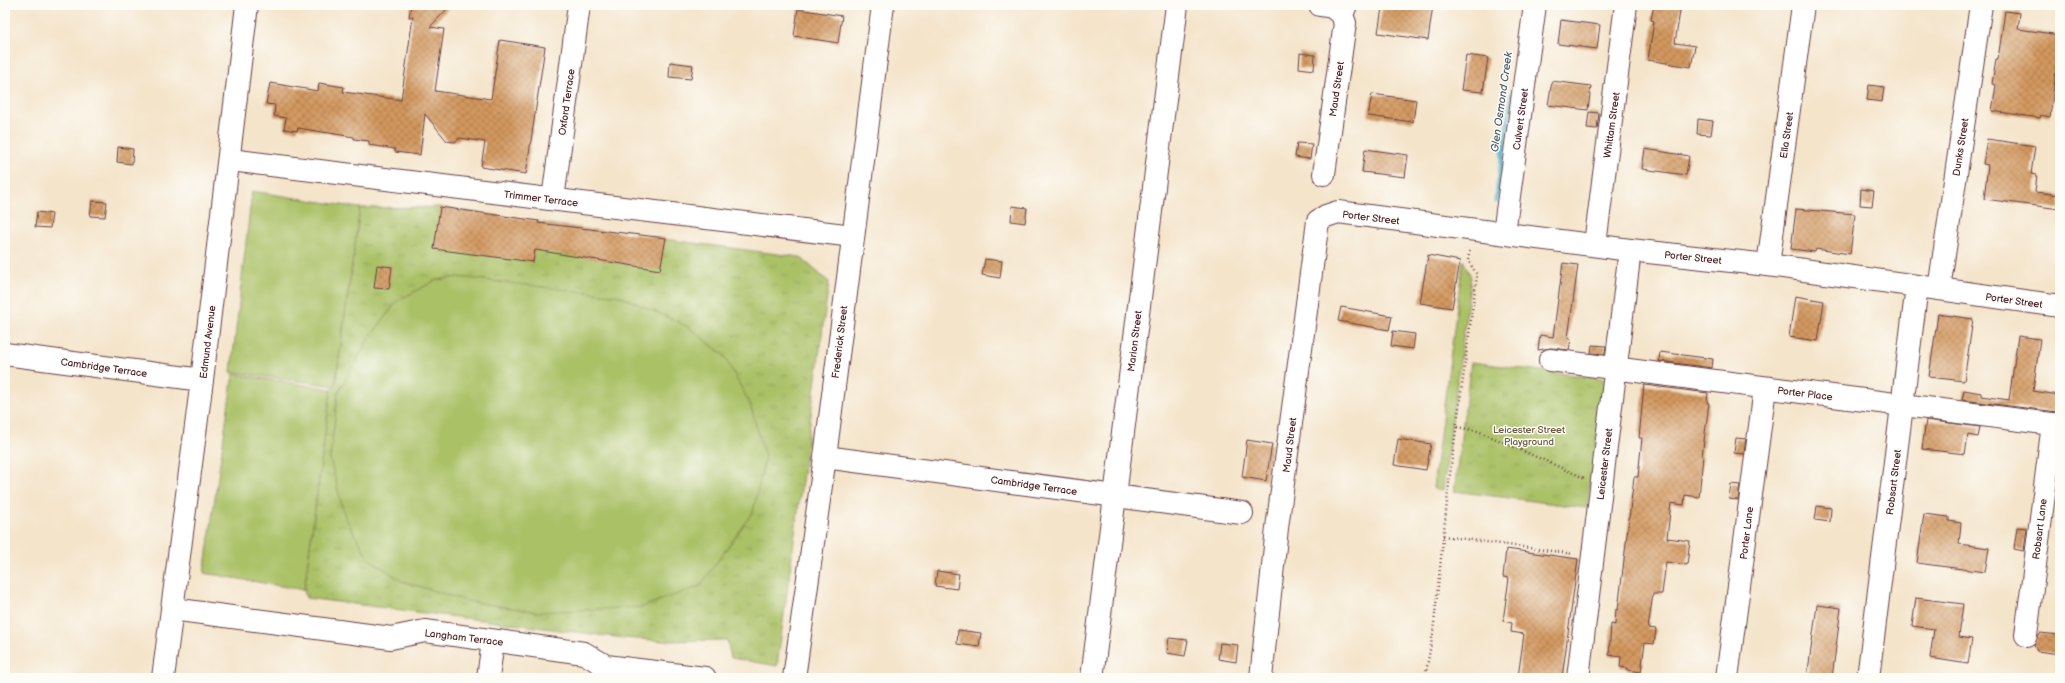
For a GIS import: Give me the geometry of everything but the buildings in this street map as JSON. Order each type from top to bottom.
[{"type":"street","name":"Edmund Avenue","points":[[163,678],[230,160],[247,5]]},
{"type":"street","name":"Oxford Terrace","points":[[553,199],[579,5]]},
{"type":"street","name":"Frederick Street","points":[[794,678],[825,457],[883,5]]},
{"type":"street","name":"Marion Street","points":[[1092,678],[1177,5]]},
{"type":"street","points":[[1320,5],[1344,10]]},
{"type":"street","name":"Culvert Street","points":[[1504,233],[1535,5]]},
{"type":"street","name":"Whittam Street","points":[[1595,244],[1626,5]]},
{"type":"street","name":"Ella Street","points":[[1768,265],[1803,5]]},
{"type":"street","name":"Dunks Street","points":[[1939,289],[1981,5]]},
{"type":"street","name":"Maud Street","points":[[1324,174],[1345,23],[1344,10]]},
{"type":"street","name":"Trimmer Terrace","points":[[230,160],[853,236]]},
{"type":"street","name":"Porter Street","points":[[1326,216],[1338,212],[1595,244],[1630,250],[1768,265],[2060,306]]},
{"type":"street","name":"Maud Street","points":[[1261,678],[1277,528],[1318,221],[1326,216]]},
{"type":"street","name":"Leicester Street","points":[[1578,678],[1630,250]]},
{"type":"street","name":"Robsart Street","points":[[1868,678],[1917,286]]},
{"type":"street","name":"Cambridge Terrace","points":[[5,354],[202,380]]},
{"type":"street","name":"Porter Place","points":[[1550,360],[2057,425]]},
{"type":"street","name":"Porter Lane","points":[[1727,678],[1765,388]]},
{"type":"street","name":"Robsart Lane","points":[[2026,635],[2057,425]]},
{"type":"street","name":"Cambridge Terrace","points":[[825,457],[1242,513]]},
{"type":"street","name":"Langham Terrace","points":[[172,609],[391,638],[425,631],[584,653],[606,666],[704,678]]},
{"type":"street","points":[[488,678],[493,641]]},
{"type":"path","points":[[1425,678],[1433,634],[1443,536],[1477,275],[1468,260],[1470,242]]},
{"type":"path","points":[[1457,427],[1478,431],[1588,480],[1602,482]]},
{"type":"path","points":[[1443,536],[1593,556]]},
{"type":"green space","points":[[252,191],[360,208],[335,386],[231,372]]},
{"type":"green space","points":[[440,207],[556,225],[800,257],[829,282],[777,666],[731,658],[727,640],[664,641],[623,638],[306,598],[304,590],[331,389],[335,386],[360,208]]},
{"type":"green space","points":[[1463,260],[1471,277],[1443,490],[1433,488]]},
{"type":"green space","points":[[458,277],[620,296],[687,326],[724,355],[750,404],[765,457],[753,512],[700,586],[642,607],[537,612],[467,601],[402,581],[369,559],[345,517],[330,459],[338,393],[368,340],[397,301],[436,280]]},
{"type":"green space","name":"Leicester Street Playground","points":[[1471,362],[1605,379],[1587,508],[1454,491]]},
{"type":"green space","points":[[233,374],[331,389],[304,590],[204,573]]},
{"type":"waterway","name":"Glen Osmond Creek","points":[[1496,201],[1512,95]]}]
